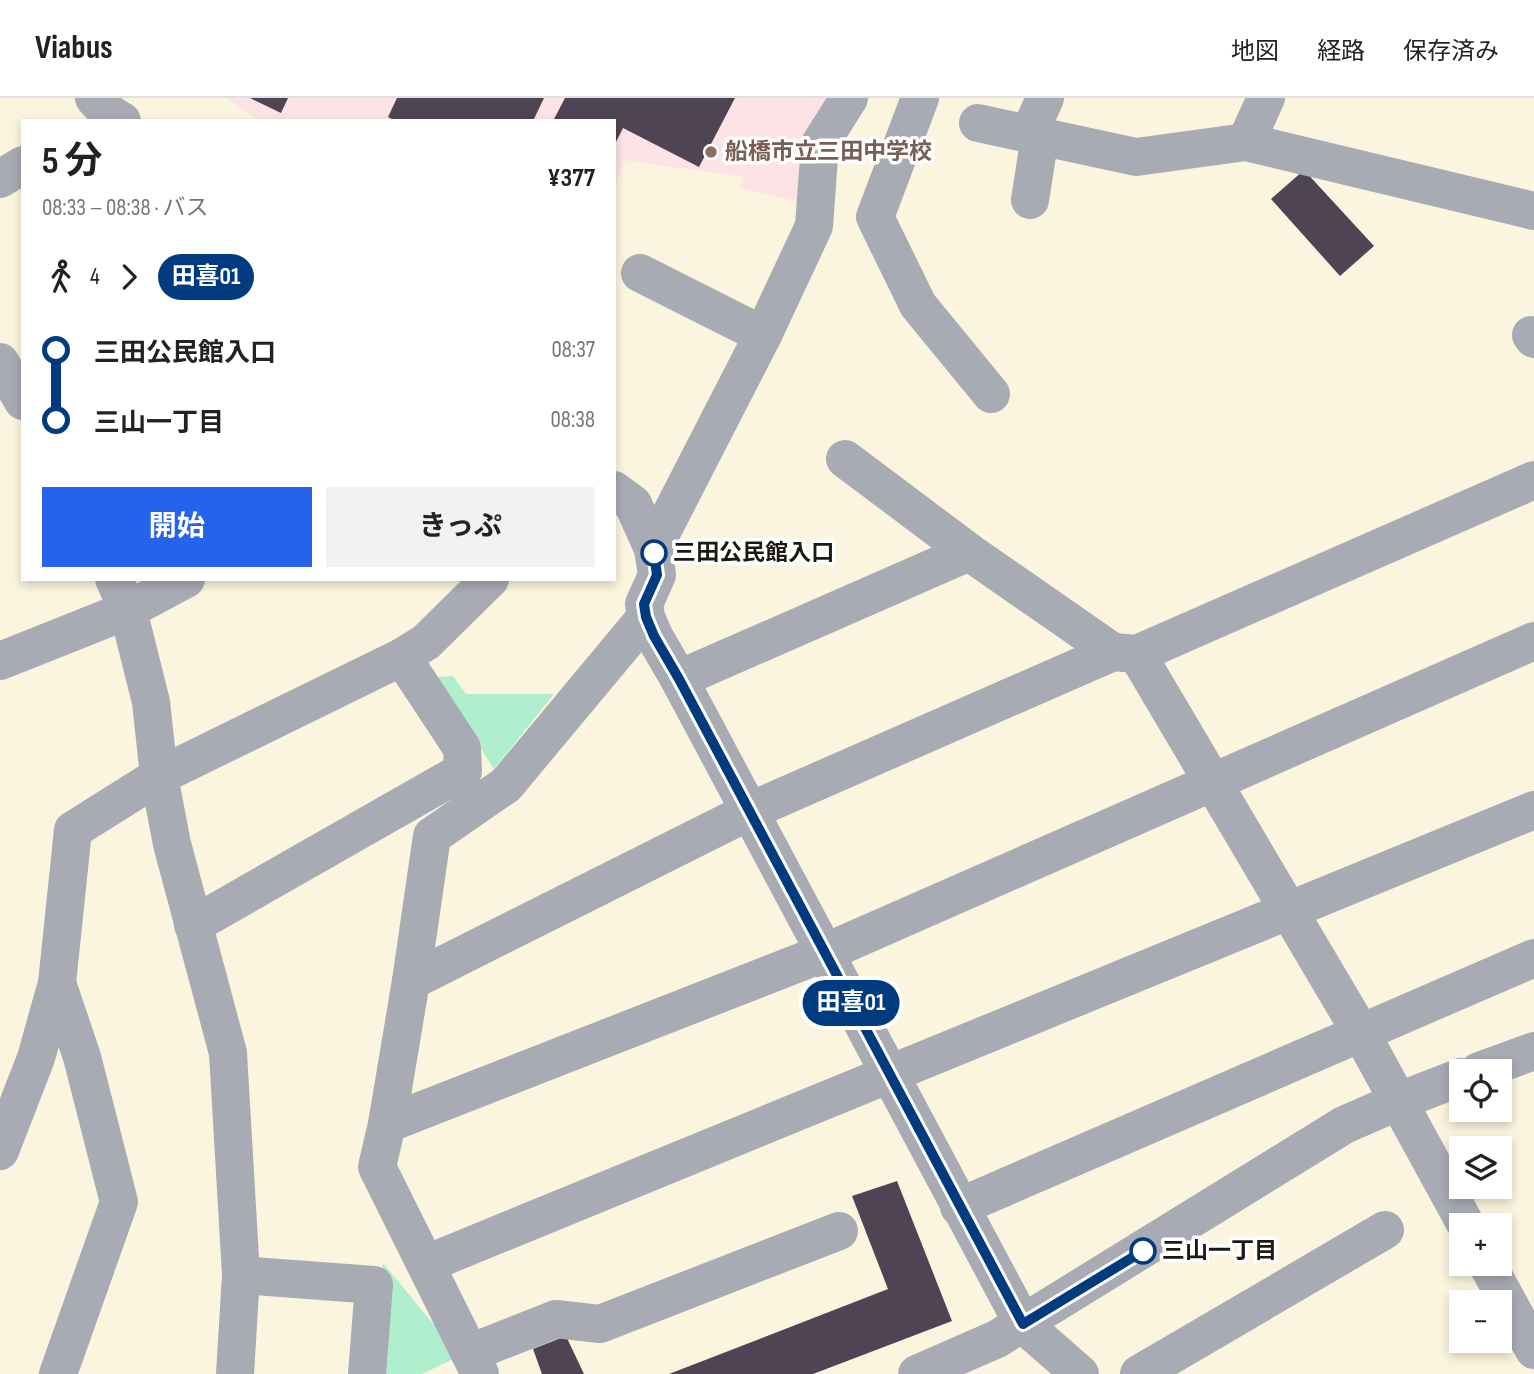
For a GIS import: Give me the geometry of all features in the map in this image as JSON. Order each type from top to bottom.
[{"type":"street","points":[[653,549],[763,335],[814,226],[820,144],[849,98]]},
{"type":"street","points":[[920,98],[875,217],[918,305],[991,394]]},
{"type":"street","points":[[1030,200],[1035,135],[1045,98]]},
{"type":"street","points":[[1247,142],[1266,98]]},
{"type":"street","points":[[978,123],[1136,157],[1247,142],[1534,211]]},
{"type":"street","points":[[0,179],[21,165]]},
{"type":"street","points":[[639,273],[763,335]]},
{"type":"street","points":[[845,459],[969,552],[1125,653],[1213,784],[1361,1033],[1460,1213]]},
{"type":"street","points":[[411,981],[750,811],[1534,480]]},
{"type":"street","points":[[616,491],[633,504],[653,549],[657,575],[644,604],[654,636],[1023,1324],[1080,1374]]},
{"type":"street","points":[[679,679],[969,552]]},
{"type":"street","points":[[0,661],[121,595],[178,581]]},
{"type":"street","points":[[0,1151],[36,1058],[57,983],[73,830],[159,776],[402,657],[426,642],[488,581]]},
{"type":"street","points":[[121,595],[151,702],[159,776],[172,844],[228,1054],[241,1275],[235,1374]]},
{"type":"street","points":[[646,617],[506,785],[432,836],[411,981],[387,1124],[377,1167],[475,1363],[555,1320],[600,1324],[839,1231]]},
{"type":"street","points":[[387,1124],[824,953],[1534,641]]},
{"type":"street","points":[[193,925],[463,771],[462,748],[402,657]]},
{"type":"street","points":[[426,1264],[1534,810]]},
{"type":"street","points":[[959,1207],[1534,958]]},
{"type":"street","points":[[57,983],[82,1057],[119,1202],[58,1374]]},
{"type":"street","points":[[1512,1059],[1534,1051]]},
{"type":"street","points":[[917,1374],[997,1339],[1023,1324],[1344,1125],[1449,1082]]},
{"type":"street","points":[[1139,1374],[1385,1230]]},
{"type":"street","points":[[241,1275],[374,1285],[367,1374]]},
{"type":"street","points":[[1494,1276],[1534,1350]]},
{"type":"shaded area","name":"船橋市立三田中学校","points":[[227,98],[838,98],[803,203],[740,188],[744,177],[623,160],[616,187],[616,119],[257,119]]},
{"type":"green space","points":[[453,676],[466,694],[554,694],[494,769],[435,677]]},
{"type":"green space","points":[[383,1263],[460,1356],[422,1374],[374,1374]]},
{"type":"building","points":[[250,98],[288,98],[281,113]]},
{"type":"building","points":[[397,98],[544,98],[534,119],[388,117]]},
{"type":"building","points":[[565,98],[735,98],[699,167],[623,128],[616,142],[616,119],[554,119]]},
{"type":"building","points":[[1304,170],[1374,246],[1340,276],[1271,199]]},
{"type":"building","points":[[897,1181],[952,1321],[813,1374],[669,1374],[888,1289],[852,1196]]},
{"type":"building","points":[[566,1336],[584,1374],[542,1374],[533,1349]]},
{"type":"bus line","name":"田喜01","points":[[654,553],[657,575],[644,604],[654,636],[1023,1324],[1143,1251]]},
{"type":"place","name":"船橋市立三田中学校","points":[[711,152]]},
{"type":"place","name":"三田公民館入口","points":[[654,553]]},
{"type":"place","name":"三山一丁目","points":[[1143,1251]]}]
